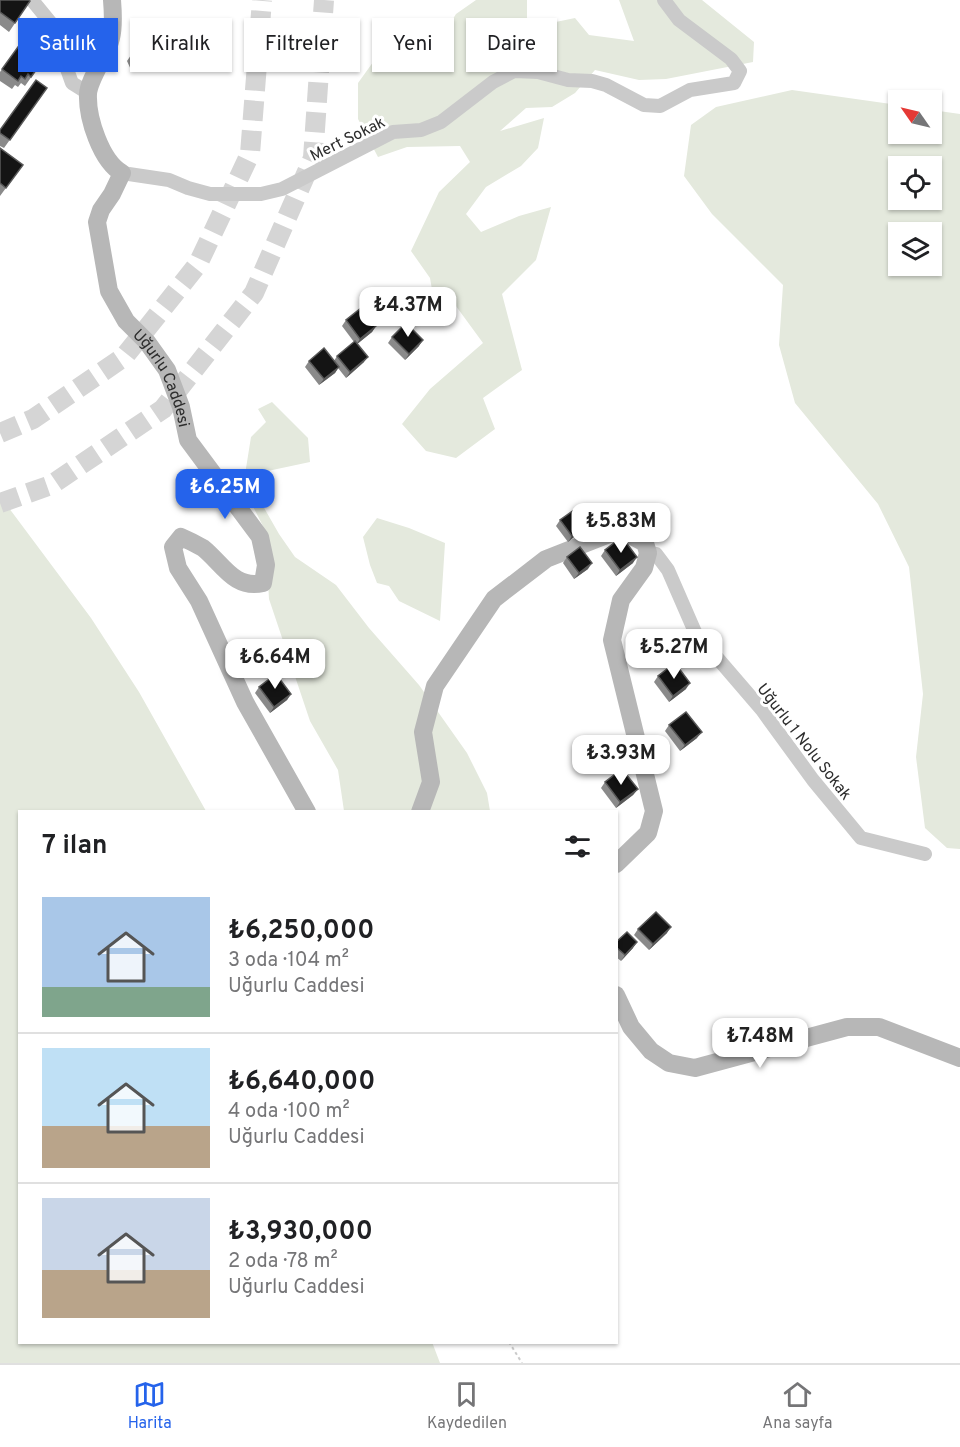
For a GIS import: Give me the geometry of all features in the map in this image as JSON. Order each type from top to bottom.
[{"type":"street","points":[[32,0],[50,22],[72,83],[88,93]]},
{"type":"street","points":[[112,0],[111,38],[88,93],[91,118],[97,138],[114,169],[122,173]]},
{"type":"street","name":"Mert Sokak","points":[[122,173],[169,180],[210,194],[261,194],[282,189],[393,132],[421,130],[441,122],[493,82],[514,71],[538,72],[568,80],[592,81],[606,85],[644,105],[660,106],[690,90],[734,83],[740,72],[731,59],[679,20],[664,0]]},
{"type":"street","name":"Uğurlu Caddesi","points":[[122,173],[101,210],[97,222],[109,291],[126,321],[147,342],[167,370],[181,407],[188,440],[260,537],[266,565],[262,583],[252,585],[227,574],[202,548],[181,537],[173,547],[178,568],[199,601],[245,702],[306,810]]},
{"type":"street","points":[[421,810],[430,782],[423,732],[435,686],[494,599],[546,559],[612,533],[632,536],[645,543],[648,553],[644,568],[621,600],[612,640],[654,811],[648,833],[618,862]]},
{"type":"street","name":"Uğurlu 1 Nolu Sokak","points":[[648,553],[656,554],[668,570],[695,632],[762,710],[813,780],[861,838],[925,854]]},
{"type":"street","points":[[618,998],[632,1027],[651,1051],[669,1063],[695,1068],[847,1027],[879,1027],[960,1058]]},
{"type":"path","points":[[509,1344],[522,1363]]},
{"type":"shaded area","points":[[476,0],[527,0],[527,18],[466,18],[466,72],[557,72],[557,22],[575,18],[589,35],[634,41],[619,0],[702,0],[754,42],[753,62],[666,79],[639,80],[595,70],[575,93],[552,107],[526,108],[500,131],[544,118],[538,148],[521,166],[486,187],[466,214],[481,232],[519,216],[551,207],[536,260],[502,294],[522,370],[483,398],[495,429],[456,458],[426,451],[402,424],[430,389],[483,343],[453,302],[435,307],[430,278],[411,251],[439,192],[470,162],[460,146],[407,147],[378,157],[358,119],[358,83],[372,64],[372,72],[454,72],[453,18]]},
{"type":"shaded area","points":[[792,90],[888,104],[888,144],[942,144],[942,111],[960,114],[960,849],[947,848],[925,828],[916,757],[923,694],[909,567],[878,504],[795,403],[779,345],[783,285],[712,214],[684,176],[691,125],[716,107]]},
{"type":"shaded area","points":[[272,402],[308,438],[310,462],[263,472],[259,499],[279,534],[295,557],[336,585],[369,628],[419,685],[467,753],[487,793],[490,810],[344,810],[338,770],[310,721],[269,599],[265,530],[243,487],[251,437],[266,422],[258,409]]},
{"type":"shaded area","points":[[0,496],[91,618],[139,692],[205,810],[18,810],[18,1344],[433,1344],[440,1363],[0,1363]]},
{"type":"shaded area","points":[[377,518],[445,543],[440,621],[399,601],[389,586],[377,583],[363,537]]},
{"type":"building","points":[[0,0],[30,1],[15,23],[0,12]]},
{"type":"building","points":[[18,47],[18,72],[35,72],[31,77],[28,74],[25,79],[21,76],[18,81],[2,69]]},
{"type":"building","points":[[36,80],[47,88],[10,140],[0,133],[0,130]]},
{"type":"building","points":[[0,148],[23,165],[6,188],[0,183]]},
{"type":"building","points":[[361,308],[376,326],[360,339],[346,320]]},
{"type":"building","points":[[406,323],[423,340],[409,354],[392,337]]},
{"type":"building","points":[[355,341],[368,357],[350,372],[337,356]]},
{"type":"building","points":[[324,348],[339,367],[324,379],[309,361]]},
{"type":"building","points":[[574,510],[585,526],[572,536],[560,520]]},
{"type":"building","points":[[622,537],[637,557],[620,570],[605,550]]},
{"type":"building","points":[[580,547],[592,563],[579,573],[567,557]]},
{"type":"building","points":[[675,663],[690,683],[673,696],[658,676]]},
{"type":"building","points":[[276,674],[291,694],[274,707],[259,687]]},
{"type":"building","points":[[686,712],[702,732],[685,745],[669,725]]},
{"type":"building","points":[[622,769],[638,789],[620,802],[605,782]]},
{"type":"building","points":[[656,912],[671,927],[653,944],[638,929]]},
{"type":"building","points":[[627,932],[637,942],[625,955],[618,949],[618,940]]},
{"type":"tunnel","points":[[0,433],[33,419],[124,357],[198,264],[250,154],[262,0]]},
{"type":"tunnel","points":[[0,503],[51,485],[163,409],[254,293],[313,158],[324,0]]}]
